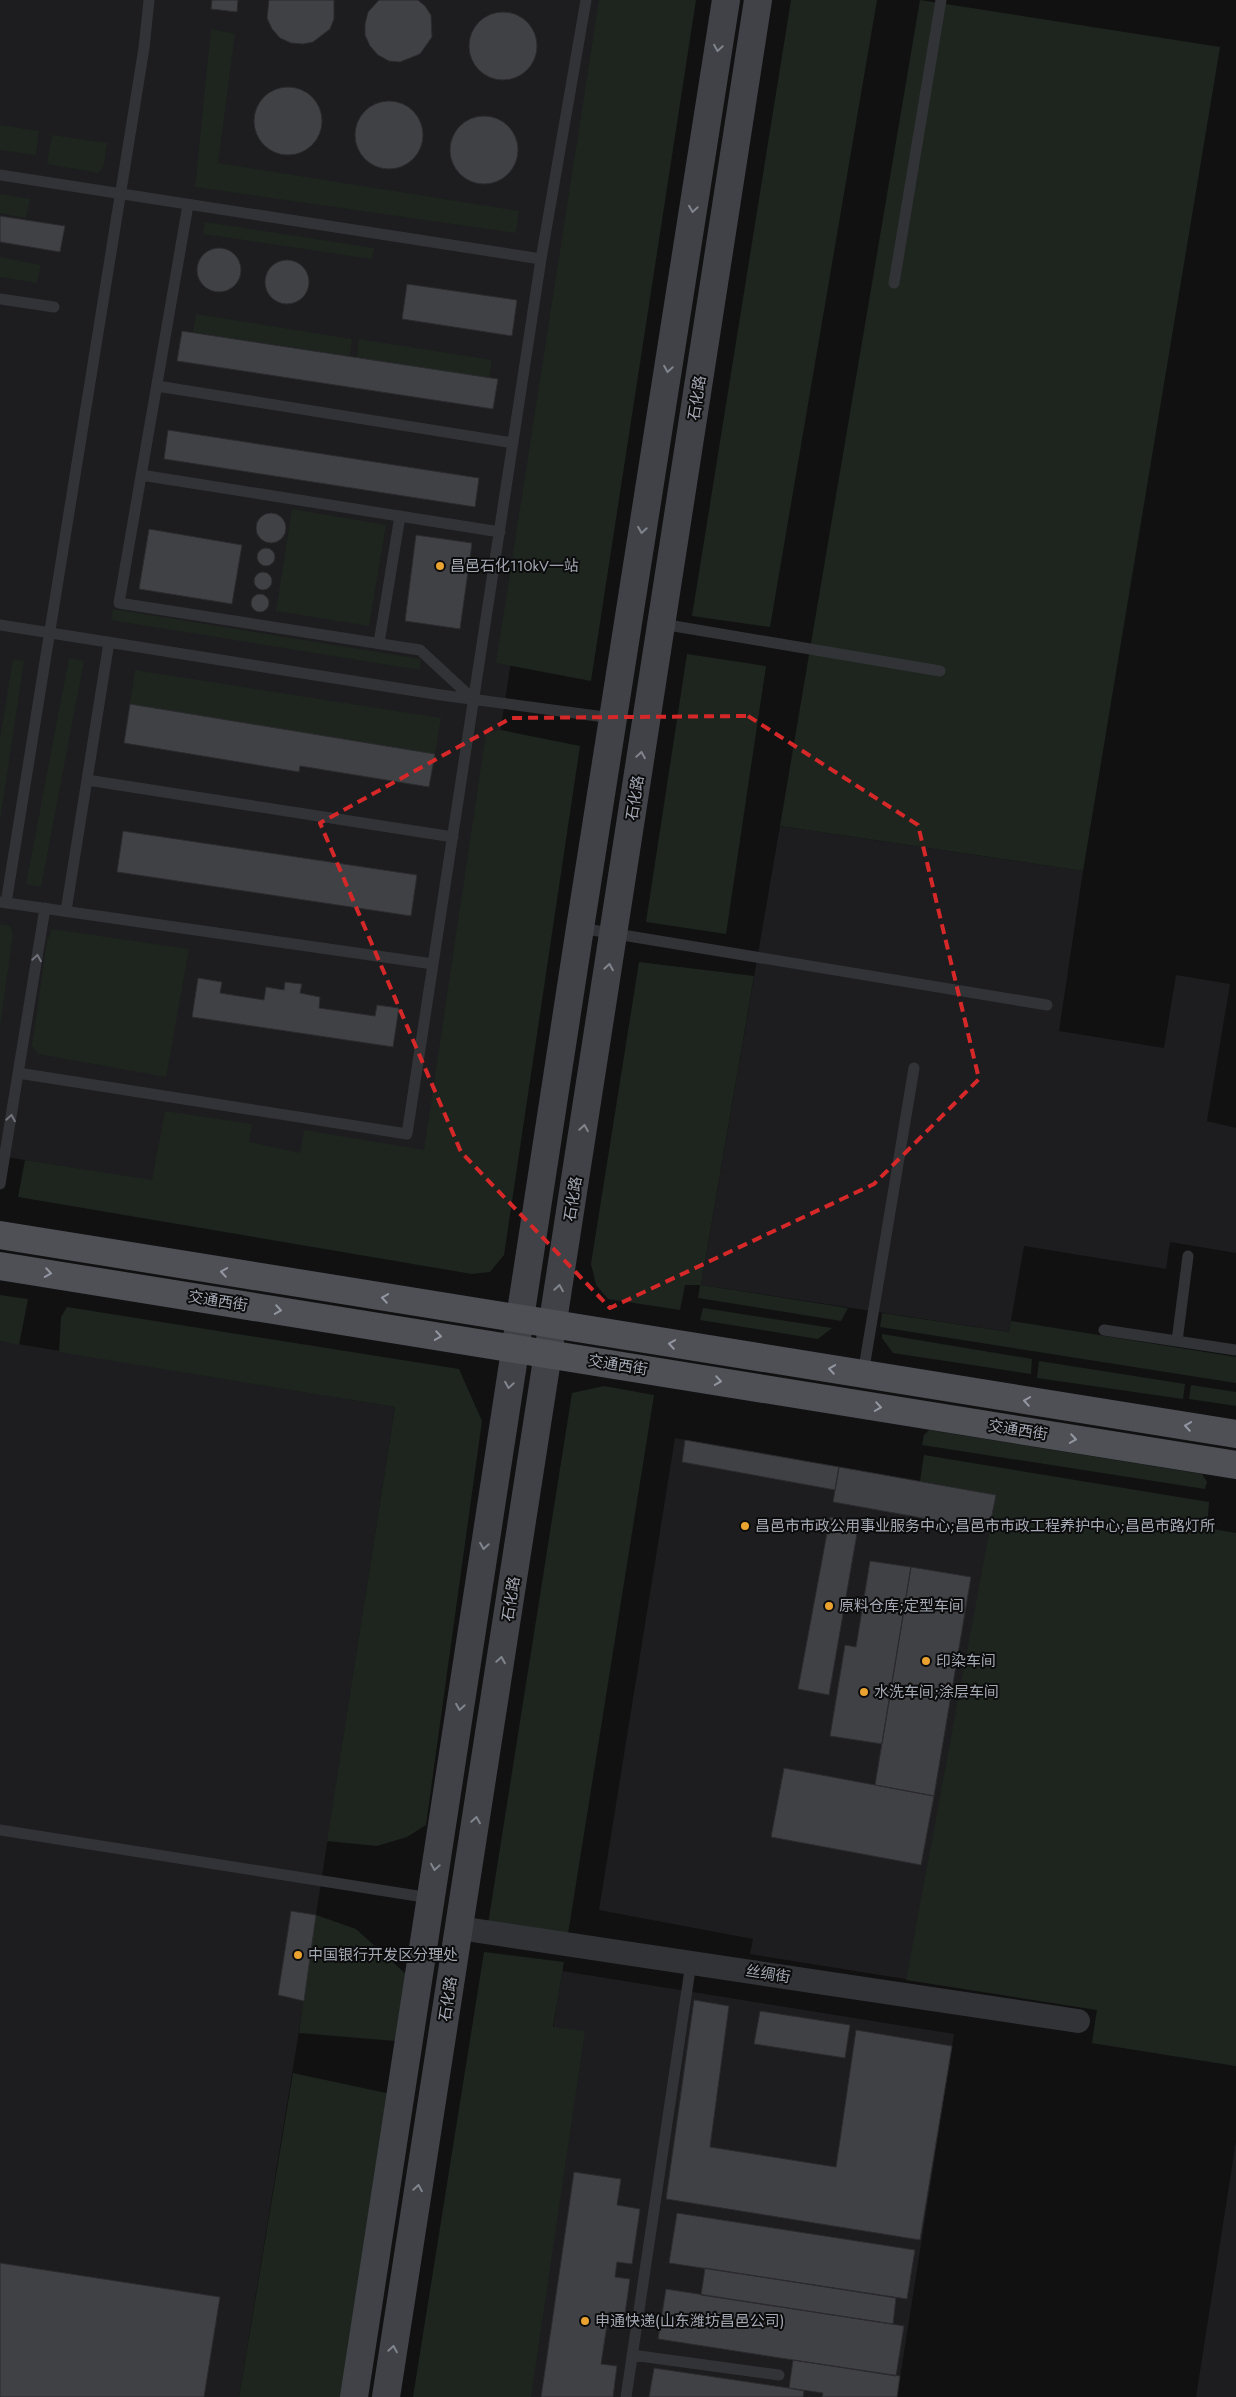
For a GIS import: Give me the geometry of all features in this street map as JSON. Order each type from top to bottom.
[{"type":"main road","points":[[354,2397],[612,718],[726,0]]},
{"type":"main road","name":"石化路","points":[[386,2397],[758,0]]},
{"type":"main road","name":"交通西街","points":[[0,1235],[1236,1434]]},
{"type":"main road","name":"交通西街","points":[[0,1266],[1236,1465]]},
{"type":"street","name":"丝绸街","points":[[459,1928],[1078,2021]]},
{"type":"lane","points":[[149,0],[144,48],[50,633],[3,902],[433,964]]},
{"type":"lane","points":[[18,1073],[407,1134],[542,258],[586,0]]},
{"type":"lane","points":[[894,283],[940,0]]},
{"type":"lane","points":[[0,176],[542,258]]},
{"type":"lane","points":[[188,205],[120,603],[420,650],[474,700]]},
{"type":"lane","points":[[0,299],[54,307]]},
{"type":"lane","points":[[157,386],[514,443]]},
{"type":"lane","points":[[141,475],[500,532]]},
{"type":"lane","points":[[378,643],[400,516]]},
{"type":"lane","points":[[662,624],[940,671]]},
{"type":"lane","points":[[0,625],[474,700],[612,718]]},
{"type":"lane","points":[[66,912],[109,642]]},
{"type":"lane","points":[[87,780],[453,837]]},
{"type":"lane","points":[[0,1184],[45,908]]},
{"type":"lane","points":[[580,928],[1047,1005]]},
{"type":"lane","points":[[862,1374],[914,1068]]},
{"type":"lane","points":[[1177,1341],[1188,1256]]},
{"type":"lane","points":[[1104,1330],[1236,1350]]},
{"type":"lane","points":[[0,1830],[430,1898]]},
{"type":"lane","points":[[626,2397],[691,1963]]},
{"type":"lane","points":[[632,2355],[779,2375]]},
{"type":"highlighted area","points":[[748,716],[918,825],[979,1079],[874,1184],[610,1308],[461,1152],[320,823],[511,718]]},
{"type":"shaded area","points":[[0,0],[612,0],[425,1225],[0,1156]]},
{"type":"shaded area","points":[[599,0],[696,0],[591,681],[496,663]]},
{"type":"shaded area","points":[[791,0],[877,0],[770,627],[692,616]]},
{"type":"shaded area","points":[[920,0],[1220,47],[1083,871],[780,826]]},
{"type":"shaded area","points":[[211,29],[235,34],[218,163],[519,211],[516,233],[195,187]]},
{"type":"shaded area","points":[[0,125],[39,131],[36,155],[0,150]]},
{"type":"shaded area","points":[[52,135],[107,143],[104,164],[99,173],[47,164]]},
{"type":"shaded area","points":[[0,194],[30,199],[26,218],[0,213]]},
{"type":"shaded area","points":[[205,222],[374,248],[372,259],[203,234]]},
{"type":"shaded area","points":[[0,257],[41,265],[37,283],[0,277]]},
{"type":"shaded area","points":[[196,314],[352,339],[350,356],[193,332]]},
{"type":"shaded area","points":[[359,339],[492,360],[489,378],[357,358]]},
{"type":"shaded area","points":[[292,509],[386,525],[369,626],[276,611]]},
{"type":"shaded area","points":[[113,609],[421,659],[420,670],[111,620]]},
{"type":"shaded area","points":[[687,654],[766,666],[726,934],[646,922]]},
{"type":"shaded area","points":[[69,658],[84,661],[41,887],[26,884]]},
{"type":"shaded area","points":[[13,659],[24,661],[0,821],[0,738]]},
{"type":"shaded area","points":[[135,670],[441,718],[435,754],[130,704]]},
{"type":"shaded area","points":[[501,730],[580,746],[504,1255],[490,1272],[472,1274],[18,1197],[25,1160],[152,1180],[165,1111],[252,1124],[249,1142],[300,1153],[304,1130],[424,1150],[486,733]]},
{"type":"shaded area","points":[[780,826],[1083,871],[1059,1031],[1164,1048],[1176,975],[1230,984],[1207,1121],[1236,1128],[1236,1253],[1170,1242],[1166,1269],[1024,1246],[1009,1332],[701,1285]]},
{"type":"shaded area","points":[[0,924],[10,926],[13,934],[0,1026]]},
{"type":"shaded area","points":[[52,929],[189,949],[166,1077],[38,1054],[32,1046],[47,941]]},
{"type":"shaded area","points":[[639,962],[754,976],[701,1285],[848,1308],[841,1321],[698,1298],[700,1285],[685,1285],[680,1310],[608,1299],[596,1285],[591,1264]]},
{"type":"shaded area","points":[[0,1295],[28,1299],[19,1345],[0,1341]]},
{"type":"shaded area","points":[[67,1307],[459,1369],[482,1421],[426,1825],[407,1837],[377,1846],[327,1841],[395,1407],[59,1352],[61,1317]]},
{"type":"shaded area","points":[[703,1308],[832,1328],[818,1339],[700,1320]]},
{"type":"shaded area","points":[[882,1313],[1009,1332],[1011,1321],[1236,1357],[1236,1383],[880,1327]]},
{"type":"shaded area","points":[[882,1334],[1032,1359],[1031,1374],[893,1353],[882,1338]]},
{"type":"shaded area","points":[[0,1341],[395,1407],[316,1915],[291,1911],[278,1995],[304,2001],[239,2397],[0,2397]]},
{"type":"shaded area","points":[[1039,1361],[1185,1384],[1183,1399],[1037,1378]]},
{"type":"shaded area","points":[[1191,1385],[1236,1392],[1236,1406],[1189,1399]]},
{"type":"shaded area","points":[[604,1386],[654,1395],[568,1934],[488,1924],[572,1393]]},
{"type":"shaded area","points":[[929,1430],[1202,1474],[1207,1482],[1205,1489],[922,1445],[924,1435]]},
{"type":"shaded area","points":[[675,1438],[996,1495],[1236,2066],[1092,2043],[1097,2010],[750,1954],[753,1939],[599,1910]]},
{"type":"shaded area","points":[[924,1455],[1209,1502],[1207,1528],[1236,1533],[1236,2066],[1092,2043],[1097,2010],[906,1980],[996,1495],[920,1481]]},
{"type":"shaded area","points":[[316,1915],[356,1929],[417,1984],[408,2042],[299,2033]]},
{"type":"shaded area","points":[[484,1952],[564,1962],[553,2027],[585,2031],[531,2397],[413,2397]]},
{"type":"shaded area","points":[[562,1971],[954,2034],[897,2397],[497,2397]]},
{"type":"shaded area","points":[[293,2073],[400,2096],[347,2397],[239,2397]]},
{"type":"shaded area","points":[[1236,2141],[1236,2397],[1196,2397]]},
{"type":"building","points":[[212,0],[238,0],[237,12],[211,9]]},
{"type":"building","points":[[269,0],[334,0],[334,19],[330,29],[313,42],[303,44],[291,43],[280,38],[272,29],[267,18]]},
{"type":"building","points":[[379,0],[418,0],[425,6],[431,15],[432,37],[420,54],[400,62],[389,61],[378,55],[370,46],[365,35],[365,24],[368,12]]},
{"type":"building","points":[[503,12],[516,15],[527,22],[534,33],[537,46],[534,59],[527,70],[516,77],[503,80],[490,77],[479,70],[472,59],[469,46],[472,33],[479,22],[490,15]]},
{"type":"building","points":[[288,87],[301,90],[312,97],[319,108],[322,121],[319,134],[312,145],[301,152],[288,155],[275,152],[264,145],[257,134],[254,121],[257,108],[264,97],[275,90]]},
{"type":"building","points":[[389,101],[402,104],[413,111],[420,122],[423,135],[420,148],[413,159],[402,166],[389,169],[376,166],[365,159],[358,148],[355,135],[358,122],[365,111],[376,104]]},
{"type":"building","points":[[484,116],[497,119],[508,126],[515,137],[518,150],[515,163],[508,174],[497,181],[484,184],[471,181],[460,174],[453,163],[450,150],[453,137],[460,126],[471,119]]},
{"type":"building","points":[[0,216],[65,226],[60,252],[0,242]]},
{"type":"building","points":[[215,248],[223,248],[235,254],[241,270],[235,286],[223,292],[215,292],[203,286],[197,274],[197,266],[203,254]]},
{"type":"building","points":[[283,260],[291,260],[303,266],[309,282],[303,298],[291,304],[283,304],[271,298],[265,286],[265,278],[271,266]]},
{"type":"building","points":[[407,284],[517,300],[512,336],[402,319]]},
{"type":"building","points":[[182,331],[498,379],[493,409],[177,361]]},
{"type":"building","points":[[168,430],[479,478],[475,507],[164,459]]},
{"type":"building","points":[[271,513],[281,518],[286,528],[281,538],[271,543],[261,538],[256,528],[261,518]]},
{"type":"building","points":[[149,529],[242,545],[232,604],[139,589]]},
{"type":"building","name":"昌邑石化110kV一站","points":[[416,535],[472,543],[460,629],[405,621]]},
{"type":"building","points":[[262,548],[270,548],[275,553],[273,564],[262,566],[257,561],[257,553]]},
{"type":"building","points":[[259,572],[267,572],[272,577],[270,588],[259,590],[254,585],[254,577]]},
{"type":"building","points":[[256,594],[264,594],[269,599],[267,610],[256,612],[251,607],[251,599]]},
{"type":"building","points":[[130,704],[435,754],[429,787],[300,766],[299,772],[124,743]]},
{"type":"building","points":[[123,831],[417,875],[411,916],[117,872]]},
{"type":"building","points":[[198,978],[222,982],[220,993],[264,1000],[266,987],[284,990],[285,982],[302,984],[300,993],[320,997],[319,1008],[375,1016],[377,1005],[399,1008],[393,1047],[192,1017]]},
{"type":"building","points":[[685,1440],[839,1467],[835,1490],[682,1462]]},
{"type":"building","points":[[839,1467],[996,1495],[989,1530],[833,1502]]},
{"type":"building","name":"原料仓库;定型车间","points":[[830,1517],[859,1522],[829,1695],[798,1689]]},
{"type":"building","name":"水洗车间;涂层车间","points":[[870,1561],[911,1567],[882,1744],[830,1736],[845,1645],[856,1647]]},
{"type":"building","name":"印染车间","points":[[911,1567],[971,1577],[934,1796],[875,1785]]},
{"type":"building","points":[[784,1768],[934,1796],[921,1865],[771,1837]]},
{"type":"building","name":"中国银行开发区分理处","points":[[291,1911],[316,1915],[304,2001],[278,1995]]},
{"type":"building","points":[[694,2000],[729,2006],[710,2147],[836,2167],[856,2030],[952,2046],[920,2240],[666,2199]]},
{"type":"building","points":[[760,2011],[850,2025],[845,2058],[754,2044]]},
{"type":"building","points":[[574,2172],[621,2179],[617,2205],[640,2209],[632,2264],[617,2262],[615,2277],[630,2279],[625,2314],[609,2312],[601,2364],[617,2366],[613,2397],[541,2397]]},
{"type":"building","points":[[677,2213],[915,2250],[907,2299],[669,2263]]},
{"type":"building","points":[[0,2263],[220,2297],[204,2397],[0,2397]]},
{"type":"building","points":[[705,2268],[896,2298],[893,2324],[701,2295]]},
{"type":"building","points":[[666,2289],[904,2326],[896,2376],[658,2339]]},
{"type":"building","points":[[793,2360],[900,2376],[897,2397],[822,2397],[823,2393],[789,2388]]},
{"type":"building","points":[[654,2368],[789,2388],[804,2391],[803,2397],[649,2397]]},
{"type":"place","name":"昌邑石化110kV一站","points":[[440,566]]},
{"type":"place","name":"昌邑市市政公用事业服务中心;昌邑市市政工程养护中心;昌邑市路灯所","points":[[745,1526]]},
{"type":"place","name":"原料仓库;定型车间","points":[[829,1606]]},
{"type":"place","name":"印染车间","points":[[926,1661]]},
{"type":"place","name":"水洗车间;涂层车间","points":[[864,1692]]},
{"type":"place","name":"中国银行开发区分理处","points":[[298,1955]]},
{"type":"place","name":"申通快递(山东潍坊昌邑公司)","points":[[585,2321]]}]
